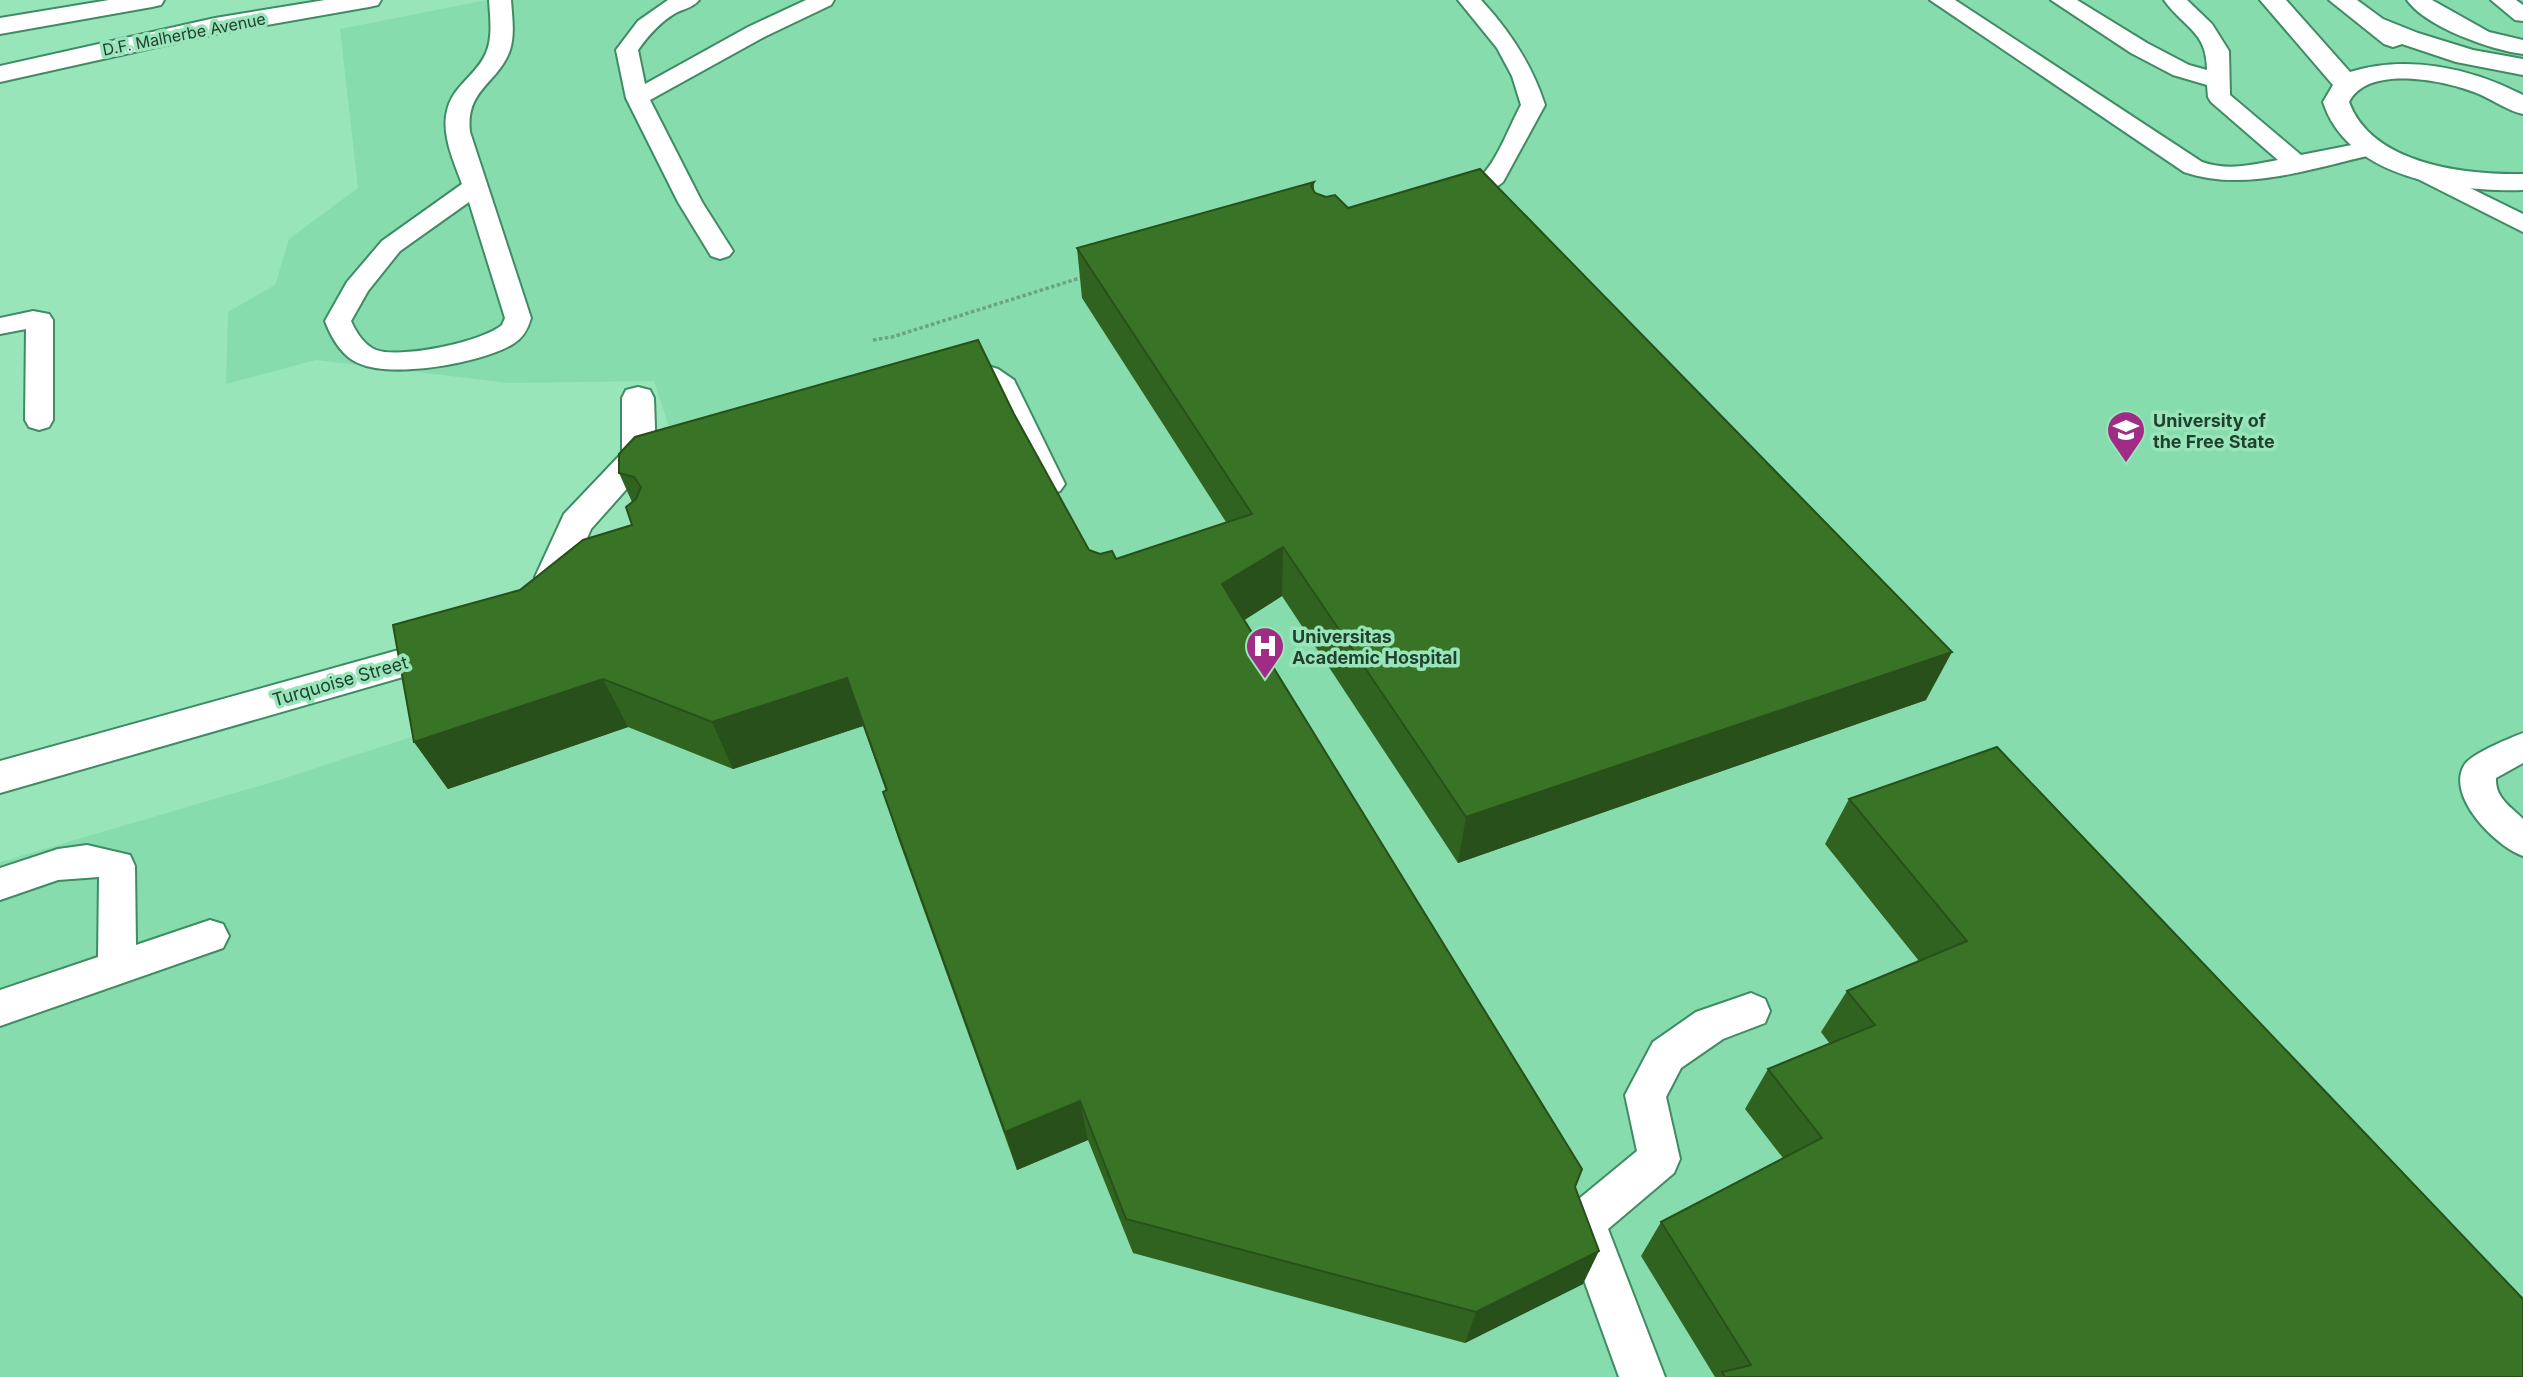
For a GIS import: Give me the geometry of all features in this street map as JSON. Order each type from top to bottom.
[{"type":"street","points":[[0,26],[152,0]]},
{"type":"street","name":"D.F. Malherbe Avenue","points":[[0,74],[215,26],[369,0]]},
{"type":"street","points":[[2272,0],[2296,24],[2346,84]]},
{"type":"street","points":[[2341,0],[2442,76]]},
{"type":"street","points":[[2372,24],[2454,54],[2523,67]]},
{"type":"street","points":[[2523,89],[2480,85],[2442,76],[2402,71],[2369,75],[2346,84],[2336,102],[2345,125],[2372,148],[2415,168],[2455,179],[2496,184],[2523,182]]},
{"type":"street","points":[[2480,85],[2523,106]]},
{"type":"street","points":[[555,608],[613,557],[553,577],[576,523],[652,453],[638,398]]},
{"type":"street","name":"Turquoise Street","points":[[0,777],[481,641]]},
{"type":"lane","points":[[475,186],[391,246],[356,288],[338,321],[345,339],[372,359],[422,359],[461,352],[505,337],[515,328],[517,318],[475,186],[464,155],[458,112],[470,87],[496,57],[502,30],[500,0]]},
{"type":"lane","points":[[688,0],[676,3],[642,26],[627,50],[637,97],[690,202],[720,251]]},
{"type":"lane","points":[[637,97],[756,32],[823,0]]},
{"type":"lane","points":[[1429,203],[1481,187],[1494,177],[1533,105],[1527,79],[1492,23],[1469,0]]},
{"type":"lane","points":[[1941,0],[2193,167],[2210,173],[2239,175],[2372,148]]},
{"type":"lane","points":[[2062,0],[2181,71],[2219,81]]},
{"type":"lane","points":[[2175,0],[2204,29],[2218,51],[2220,97],[2296,163]]},
{"type":"lane","points":[[2418,0],[2471,33],[2505,46],[2523,47]]},
{"type":"lane","points":[[2502,0],[2523,15]]},
{"type":"lane","points":[[2415,168],[2523,224]]},
{"type":"lane","points":[[0,326],[40,320],[39,420]]},
{"type":"lane","points":[[937,380],[964,373],[988,374],[1004,386],[1039,463],[1064,509]]},
{"type":"lane","points":[[2523,747],[2479,771],[2478,789],[2486,806],[2523,841]]},
{"type":"lane","points":[[0,884],[75,859],[98,859],[117,866],[117,969]]},
{"type":"lane","points":[[0,1008],[210,936]]},
{"type":"lane","points":[[1642,1377],[1584,1222],[1659,1159],[1645,1095],[1667,1055],[1710,1025],[1751,1011]]},
{"type":"path","points":[[873,340],[918,329],[1093,274]]},
{"type":"shaded area","name":"Universitas Academic Hospital","points":[[487,0],[2523,0],[2523,1377],[0,1377],[0,862],[276,781],[442,727],[702,528],[654,381],[509,383],[316,360],[226,384],[228,312],[275,285],[289,239],[358,188],[340,29]]},
{"type":"building","points":[[1480,169],[1952,652],[1466,817],[1283,547],[1222,584],[1582,1169],[1575,1187],[1599,1251],[1476,1312],[1126,1219],[1080,1101],[1005,1132],[883,792],[887,790],[847,678],[712,722],[603,679],[414,742],[393,625],[520,590],[583,540],[632,525],[626,507],[636,499],[641,487],[634,477],[619,473],[619,454],[635,437],[978,340],[1014,414],[1089,550],[1100,554],[1112,551],[1116,559],[1252,514],[1077,248],[1314,182],[1311,186],[1315,193],[1326,197],[1335,195],[1348,208]]},
{"type":"building","points":[[1997,747],[2523,1299],[2523,1377],[1725,1377],[1722,1372],[1751,1365],[1661,1222],[1822,1138],[1768,1069],[1875,1025],[1847,991],[1967,941],[1849,799]]},
{"type":"place","name":"University of the Free State","points":[[2126,464]]},
{"type":"place","name":"Universitas Academic Hospital","points":[[1265,680]]}]
